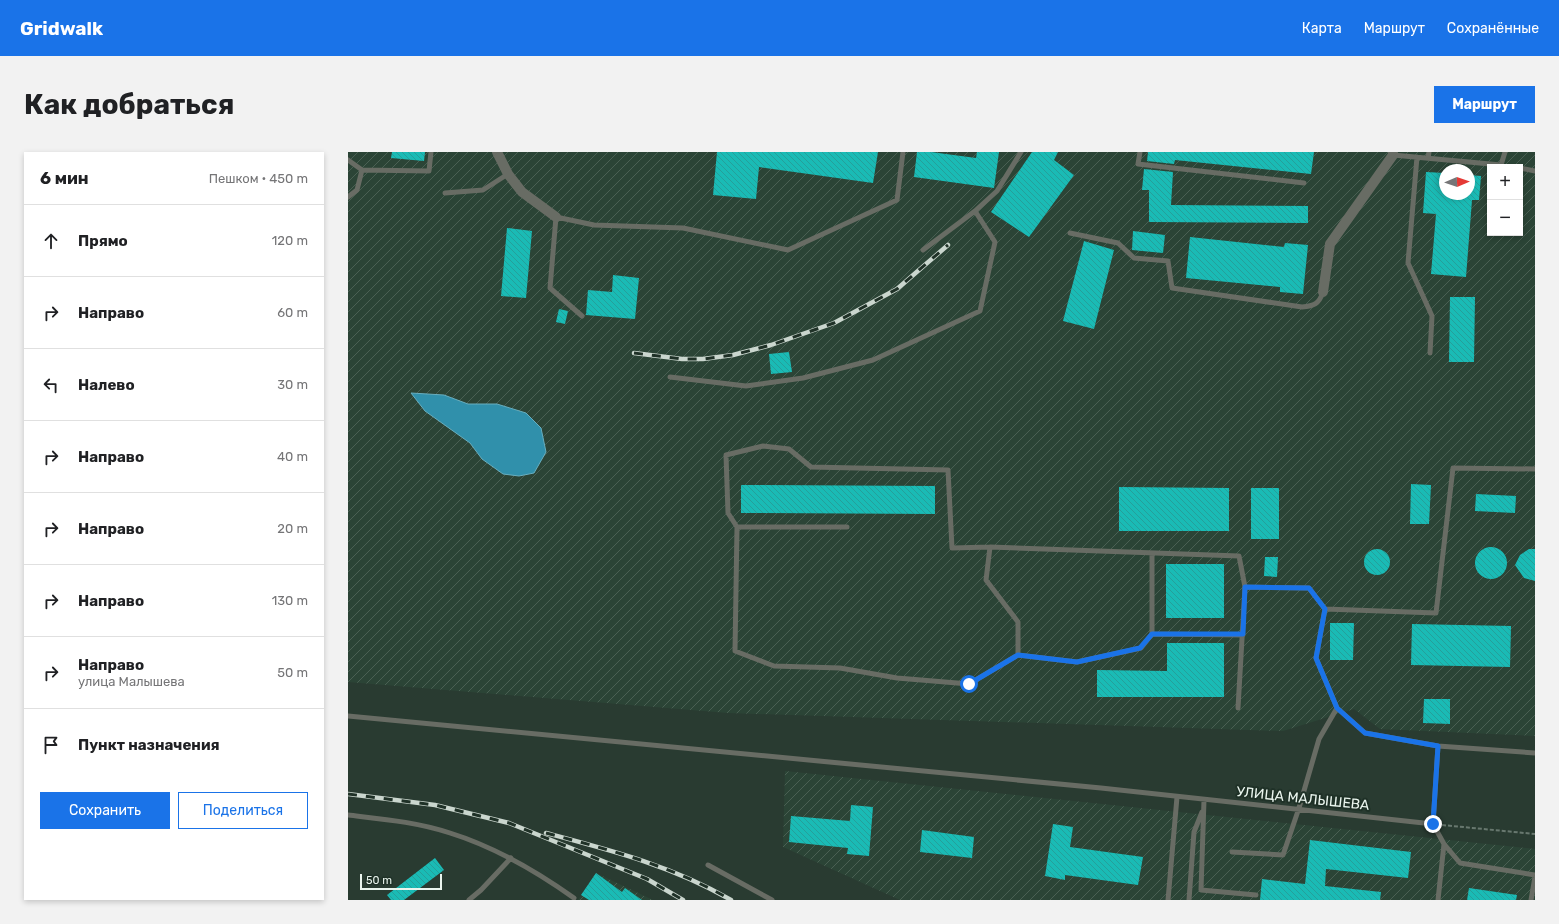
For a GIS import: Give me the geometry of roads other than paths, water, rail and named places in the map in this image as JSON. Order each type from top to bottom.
[{"type":"street","points":[[497,152],[508,174],[522,192],[556,218]]},
{"type":"street","points":[[1323,292],[1330,244],[1393,154]]},
{"type":"lane","points":[[348,160],[362,170],[429,171],[432,152]]},
{"type":"lane","points":[[582,316],[550,288],[556,218],[594,225],[688,229],[788,250],[897,200],[903,152]]},
{"type":"lane","points":[[923,250],[975,211],[997,192],[1021,152]]},
{"type":"lane","points":[[1140,152],[1138,164],[1304,182]]},
{"type":"lane","points":[[1428,158],[1429,152]]},
{"type":"lane","points":[[1501,164],[1505,152]]},
{"type":"lane","points":[[1393,154],[1491,164]]},
{"type":"lane","points":[[1416,157],[1408,263],[1432,316],[1430,353]]},
{"type":"lane","points":[[1523,169],[1535,171]]},
{"type":"lane","points":[[348,196],[357,190],[362,170]]},
{"type":"lane","points":[[445,193],[484,190],[508,174]]},
{"type":"lane","points":[[670,377],[746,386],[803,378],[873,360],[980,311],[995,242],[975,211]]},
{"type":"lane","points":[[1070,233],[1118,243],[1134,258],[1168,261],[1172,288],[1302,307],[1314,306],[1320,301],[1323,292]]},
{"type":"lane","points":[[1152,553],[1152,634],[1140,648],[1077,662],[1018,655],[969,684],[897,678],[840,668],[774,666],[735,651],[737,527],[728,513],[726,455],[764,446],[790,449],[811,467],[948,470],[952,548],[990,547],[1239,556],[1245,587],[1238,708]]},
{"type":"lane","points":[[1325,609],[1436,613],[1453,468],[1535,469]]},
{"type":"lane","points":[[737,527],[847,527]]},
{"type":"lane","points":[[990,547],[986,580],[1018,622],[1018,655]]},
{"type":"lane","points":[[1245,587],[1309,588],[1325,609],[1316,658],[1337,708],[1365,733],[1438,746],[1535,753]]},
{"type":"lane","points":[[1152,634],[1243,634]]},
{"type":"lane","points":[[1232,852],[1283,855],[1299,808],[1319,739],[1337,708]]},
{"type":"lane","name":"УЛИЦА МАЛЫШЕВА","points":[[348,716],[1299,808],[1433,824]]},
{"type":"lane","points":[[1438,746],[1433,824],[1444,844],[1460,863],[1535,876],[1532,900]]},
{"type":"lane","points":[[1168,900],[1177,797]]},
{"type":"lane","points":[[1204,800],[1201,890],[1256,895]]},
{"type":"lane","points":[[1189,900],[1194,832],[1204,810]]},
{"type":"lane","points":[[348,815],[402,821],[451,833],[511,858],[538,873],[574,898]]},
{"type":"lane","points":[[1438,900],[1444,844]]},
{"type":"lane","points":[[469,900],[481,890],[511,858]]},
{"type":"lane","points":[[708,865],[772,900]]},
{"type":"water","points":[[411,393],[444,395],[468,404],[497,404],[526,413],[541,428],[546,452],[534,473],[519,476],[503,474],[482,459],[470,443],[425,411]]},
{"type":"railway","points":[[634,353],[682,359],[703,359],[733,355],[771,345],[834,323],[897,289],[948,245]]},
{"type":"railway","points":[[348,794],[435,805],[509,823],[647,879],[683,900]]},
{"type":"railway","points":[[546,833],[664,868],[709,888],[731,900]]}]
